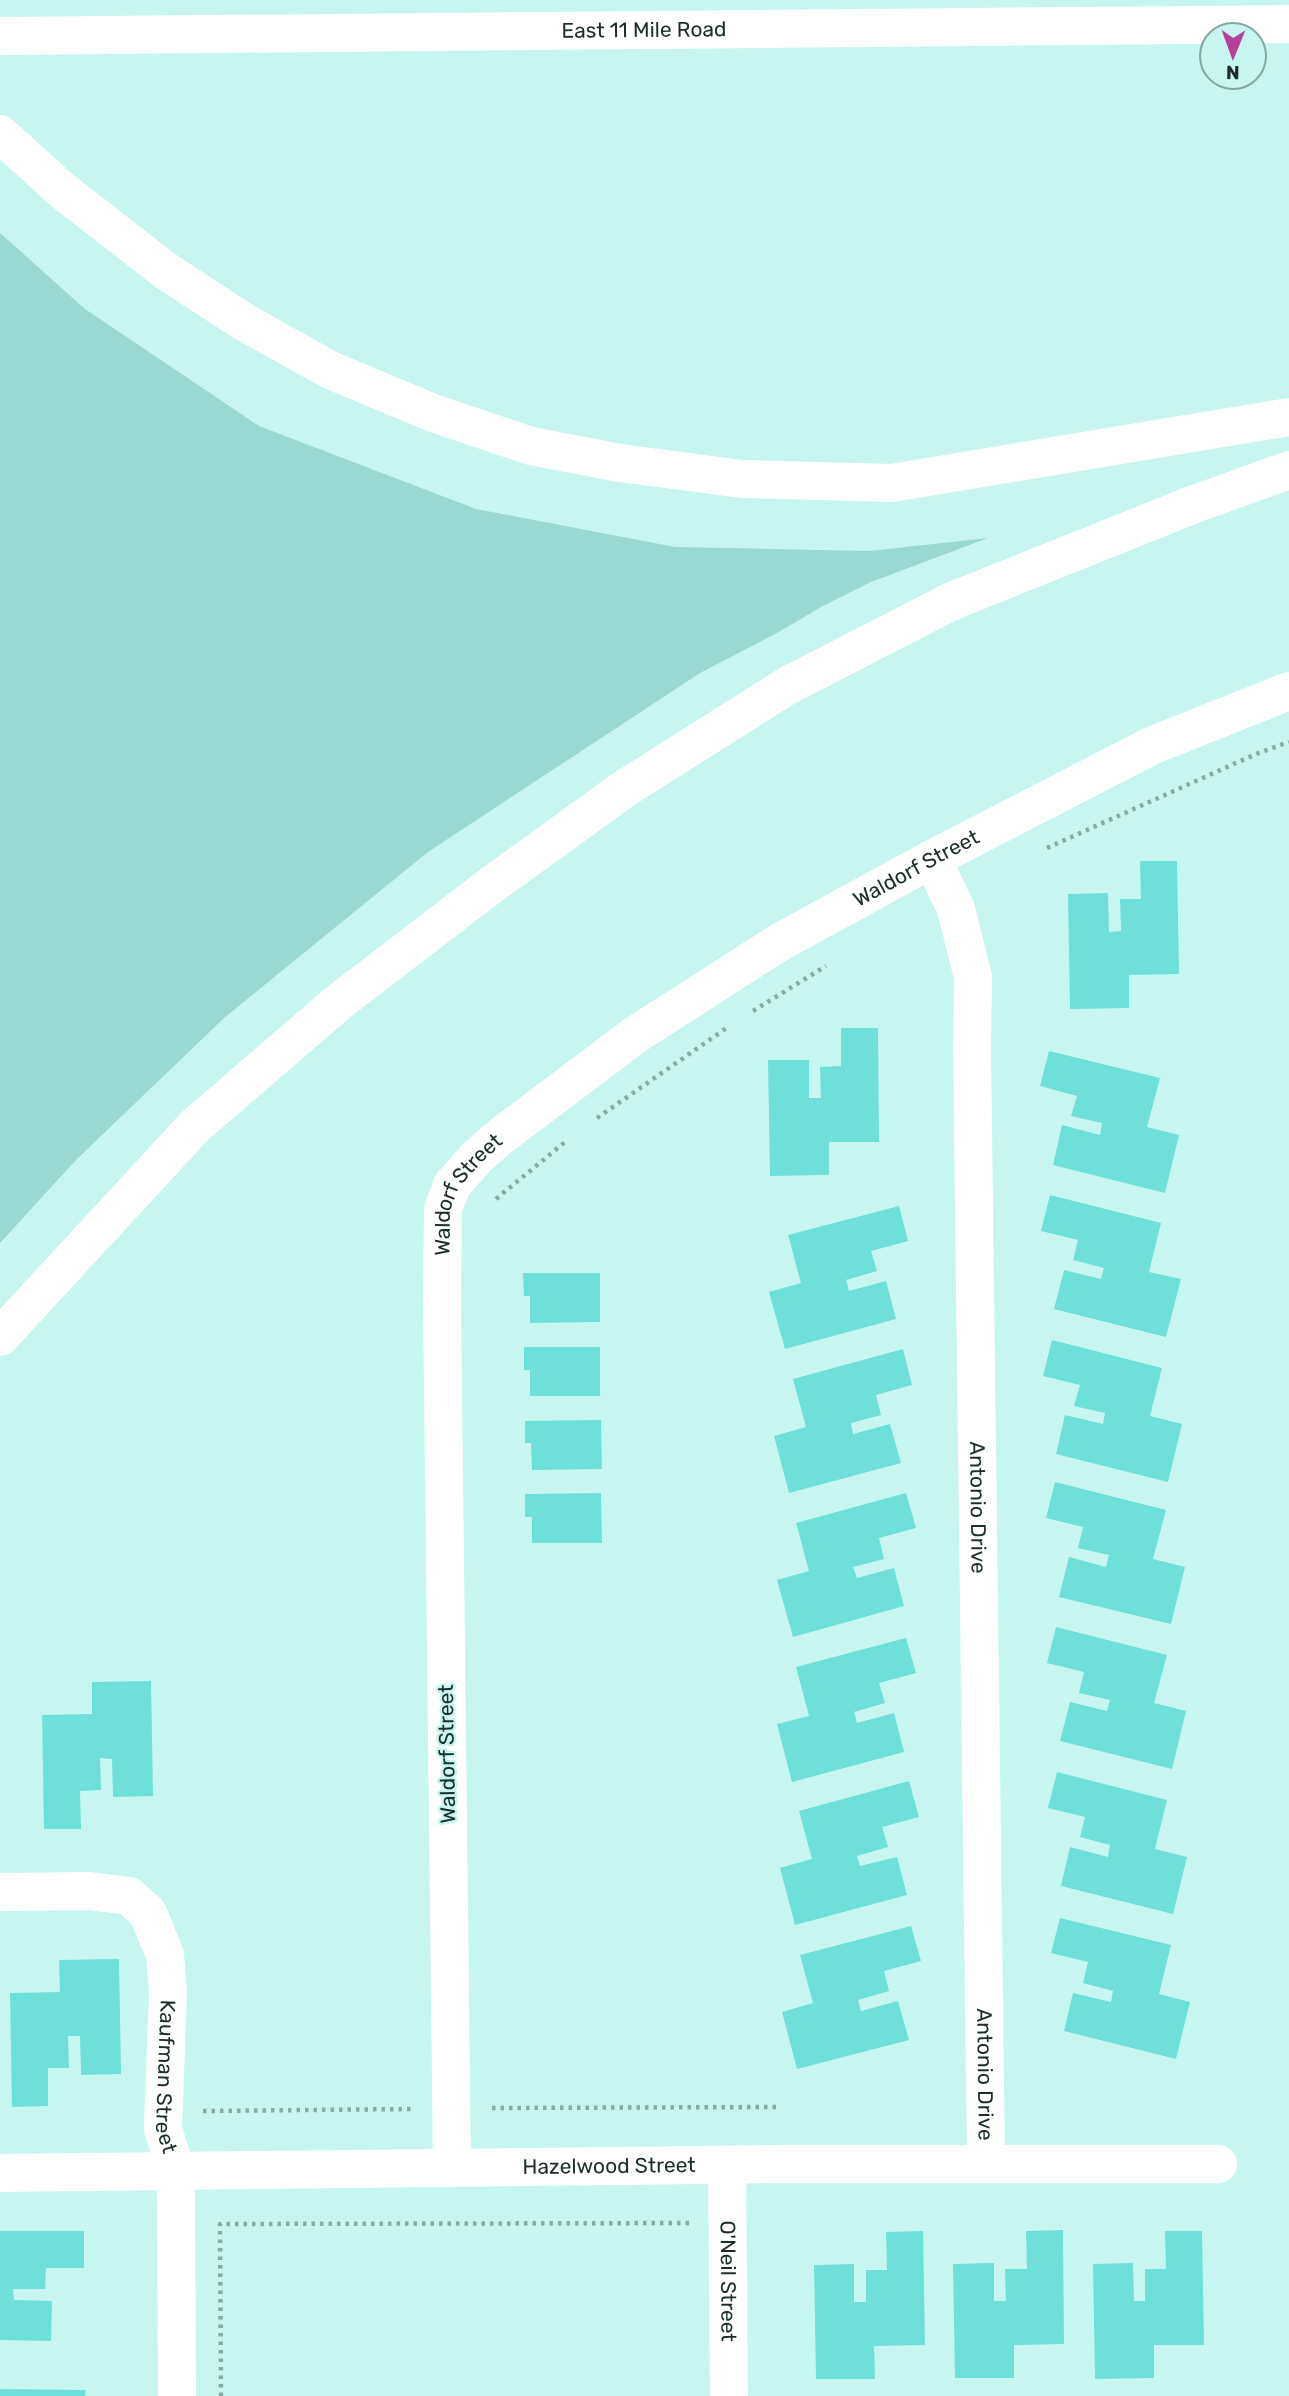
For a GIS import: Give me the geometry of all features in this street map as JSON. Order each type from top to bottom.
[{"type":"main road","name":"East 11 Mile Road","points":[[0,36],[1289,24]]},
{"type":"main road","points":[[0,134],[63,191],[166,271],[244,322],[330,370],[433,413],[531,446],[620,463],[742,479],[892,483],[1289,417]]},
{"type":"main road","points":[[0,1337],[195,1126],[340,1002],[489,886],[624,789],[788,686],[950,602],[1192,505],[1289,470]]},
{"type":"main road","name":"Waldorf Street","points":[[452,2168],[442,1300],[443,1209],[452,1185],[477,1157],[501,1136],[635,1035],[779,942],[932,859],[1151,746],[1289,691]]},
{"type":"main road","name":"Antonio Drive","points":[[932,859],[956,909],[973,977],[986,2163]]},
{"type":"main road","name":"Kaufman Street","points":[[0,1892],[89,1891],[129,1896],[148,1913],[165,1955],[168,1992],[163,2129],[176,2171],[177,2396]]},
{"type":"main road","name":"Hazelwood Street","points":[[0,2173],[302,2168],[1218,2164]]},
{"type":"main road","name":"O'Neil Street","points":[[727,2165],[729,2396]]},
{"type":"path","points":[[1037,853],[1247,758],[1289,742]]},
{"type":"path","points":[[751,1012],[837,959]]},
{"type":"path","points":[[594,1119],[730,1026]]},
{"type":"path","points":[[494,1201],[574,1134]]},
{"type":"path","points":[[195,2111],[416,2108]]},
{"type":"path","points":[[491,2108],[778,2108]]},
{"type":"path","points":[[221,2396],[220,2224],[690,2223]]},
{"type":"shaded area","points":[[0,233],[85,309],[259,426],[476,509],[675,547],[869,551],[988,538],[871,582],[700,673],[428,852],[224,1018],[76,1160],[0,1243]]},
{"type":"building","points":[[1140,861],[1177,861],[1179,974],[1129,975],[1129,1008],[1070,1009],[1068,894],[1108,893],[1109,932],[1121,931],[1120,899],[1141,899]]},
{"type":"building","points":[[841,1028],[878,1028],[879,1142],[829,1142],[829,1175],[770,1176],[768,1060],[809,1060],[809,1098],[821,1098],[820,1067],[841,1066]]},
{"type":"building","points":[[1049,1051],[1160,1078],[1147,1127],[1179,1135],[1165,1193],[1053,1165],[1062,1125],[1100,1135],[1102,1123],[1071,1116],[1077,1096],[1040,1086]]},
{"type":"building","points":[[1050,1195],[1161,1223],[1149,1272],[1181,1279],[1166,1337],[1054,1309],[1064,1270],[1101,1279],[1104,1268],[1073,1260],[1078,1240],[1041,1231]]},
{"type":"building","points":[[899,1206],[908,1241],[871,1251],[877,1271],[846,1280],[849,1291],[886,1281],[896,1319],[785,1349],[769,1292],[801,1283],[788,1235]]},
{"type":"building","points":[[523,1273],[600,1273],[600,1322],[530,1323],[530,1296],[524,1296]]},
{"type":"building","points":[[1052,1340],[1162,1368],[1150,1416],[1182,1424],[1168,1482],[1056,1454],[1065,1415],[1103,1424],[1105,1413],[1074,1406],[1080,1385],[1043,1376]]},
{"type":"building","points":[[524,1347],[600,1347],[600,1396],[530,1396],[530,1370],[524,1370]]},
{"type":"building","points":[[903,1349],[912,1385],[876,1395],[881,1415],[851,1423],[853,1434],[890,1424],[901,1463],[789,1493],[774,1436],[806,1427],[793,1379]]},
{"type":"building","points":[[601,1420],[602,1469],[532,1470],[531,1443],[525,1443],[525,1421]]},
{"type":"building","points":[[1055,1482],[1166,1510],[1153,1559],[1185,1567],[1171,1624],[1059,1597],[1069,1557],[1106,1567],[1109,1555],[1078,1548],[1083,1527],[1046,1518]]},
{"type":"building","points":[[601,1493],[602,1543],[532,1543],[532,1517],[525,1517],[525,1494]]},
{"type":"building","points":[[906,1493],[916,1528],[879,1538],[884,1559],[853,1567],[857,1578],[894,1568],[904,1606],[793,1637],[777,1580],[809,1571],[796,1523]]},
{"type":"building","points":[[1056,1627],[1167,1655],[1154,1703],[1186,1711],[1172,1769],[1060,1741],[1070,1702],[1107,1711],[1110,1700],[1079,1693],[1084,1672],[1047,1663]]},
{"type":"building","points":[[906,1638],[916,1673],[879,1683],[885,1703],[854,1712],[857,1723],[894,1713],[904,1752],[792,1782],[777,1724],[809,1716],[796,1667]]},
{"type":"building","points":[[151,1681],[153,1796],[113,1797],[112,1759],[100,1758],[101,1790],[80,1791],[81,1829],[44,1829],[42,1715],[92,1714],[92,1682]]},
{"type":"building","points":[[1057,1772],[1167,1800],[1155,1849],[1187,1857],[1173,1914],[1061,1886],[1070,1847],[1108,1857],[1110,1845],[1080,1837],[1085,1817],[1048,1808]]},
{"type":"building","points":[[909,1781],[919,1817],[882,1827],[888,1847],[857,1856],[860,1866],[897,1857],[907,1895],[795,1925],[780,1868],[812,1859],[799,1811]]},
{"type":"building","points":[[1060,1918],[1171,1945],[1159,1994],[1190,2002],[1176,2059],[1064,2031],[1073,1993],[1111,2002],[1113,1991],[1083,1983],[1088,1962],[1051,1953]]},
{"type":"building","points":[[911,1926],[921,1961],[884,1971],[889,1991],[858,2000],[861,2011],[898,2001],[909,2040],[797,2069],[782,2012],[813,2003],[800,1955]]},
{"type":"building","points":[[119,1959],[121,2074],[81,2075],[80,2036],[68,2036],[69,2068],[48,2068],[48,2106],[12,2107],[10,1993],[60,1992],[59,1960]]},
{"type":"building","points":[[1063,2230],[1064,2344],[1014,2345],[1014,2378],[955,2378],[953,2264],[994,2263],[994,2301],[1006,2301],[1005,2269],[1027,2269],[1026,2231]]},
{"type":"building","points":[[0,2231],[84,2231],[84,2268],[46,2268],[45,2289],[13,2289],[14,2300],[52,2301],[51,2341],[0,2340]]},
{"type":"building","points":[[923,2231],[925,2345],[874,2346],[875,2379],[816,2379],[814,2265],[854,2264],[854,2302],[866,2302],[866,2270],[887,2270],[886,2232]]},
{"type":"building","points":[[1165,2231],[1202,2231],[1204,2345],[1154,2345],[1154,2378],[1095,2379],[1093,2264],[1133,2263],[1134,2301],[1145,2301],[1145,2269],[1166,2269]]},
{"type":"building","points":[[0,2389],[86,2390],[85,2396],[0,2396]]}]
